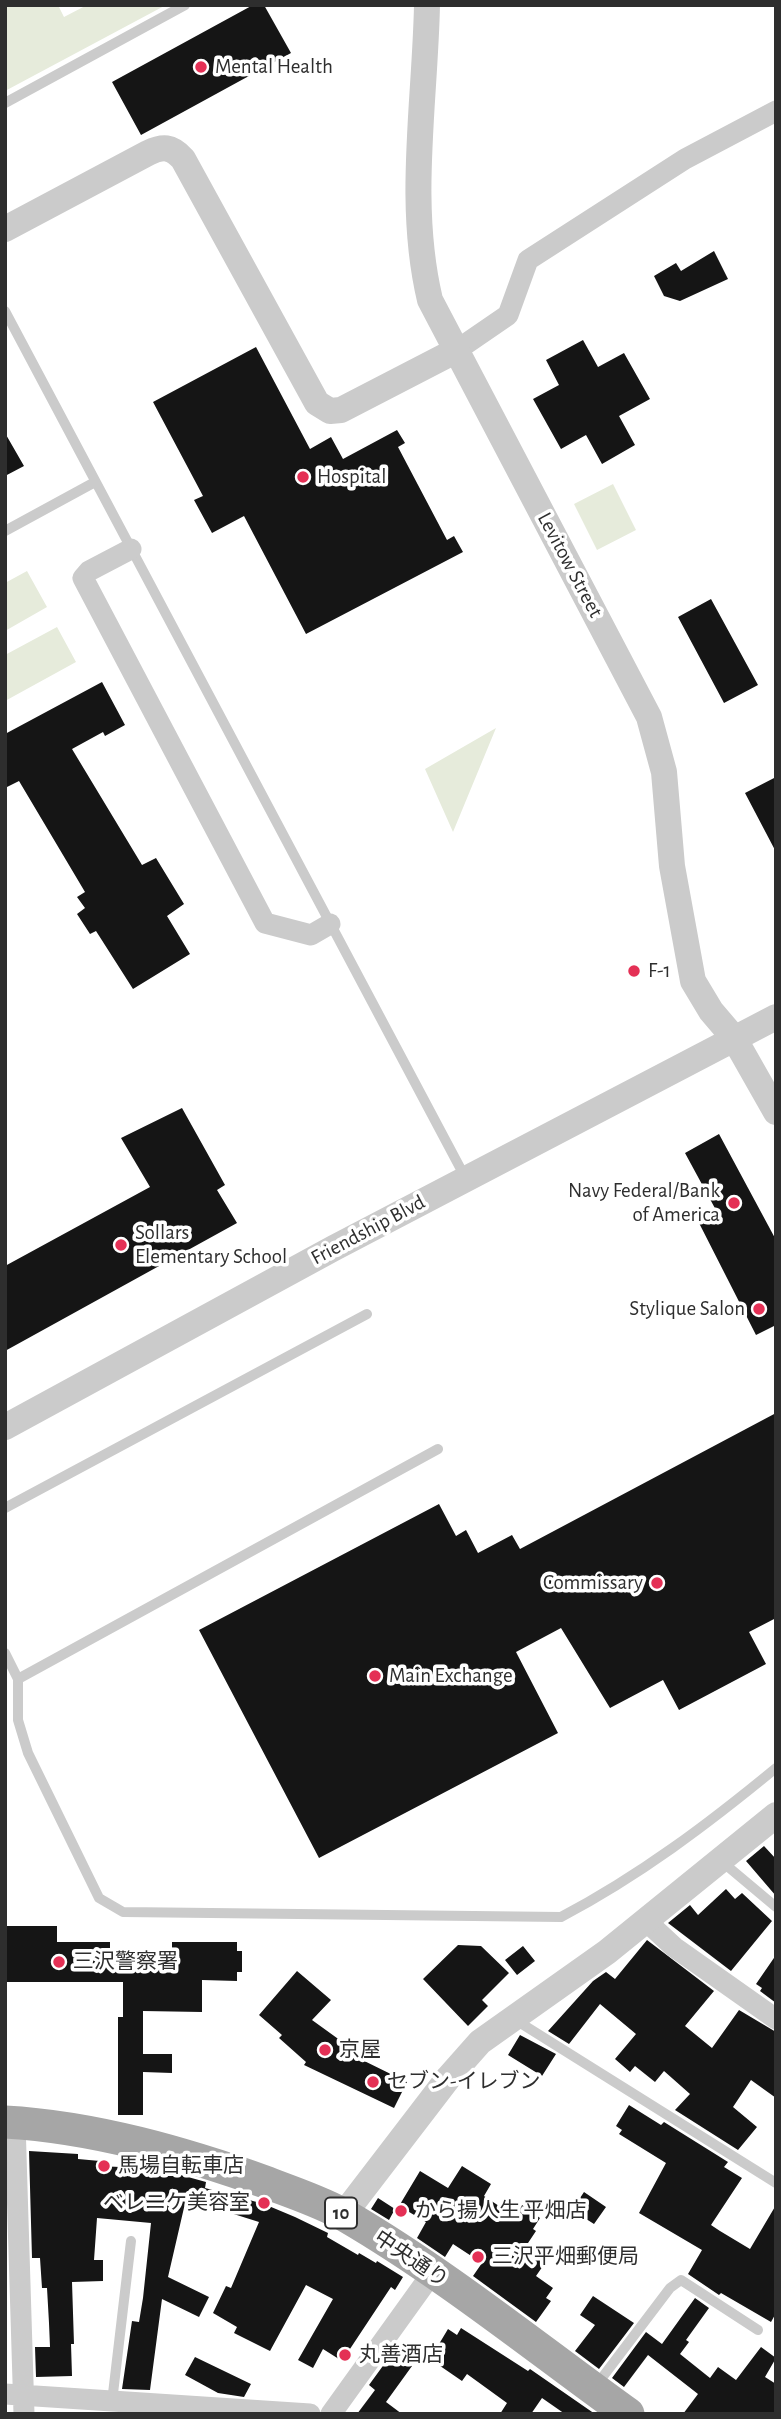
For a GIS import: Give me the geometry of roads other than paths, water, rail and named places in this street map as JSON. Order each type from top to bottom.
[{"type":"main road","name":"中央通り","points":[[10,2122],[142,2144],[218,2165],[344,2214],[433,2272],[628,2414]]},
{"type":"street","name":"Levitow Street","points":[[427,5],[418,207],[421,262],[430,300],[649,717],[664,772],[672,866],[693,981],[711,1011],[734,1038],[776,1112]]},
{"type":"street","points":[[5,229],[148,153],[159,148],[172,149],[183,159],[317,403],[330,411],[341,410],[457,350],[508,315],[528,260],[685,159],[776,111]]},
{"type":"street","points":[[131,549],[89,571],[83,578],[265,923],[311,935],[330,924]]},
{"type":"street","name":"Friendship Blvd","points":[[5,1427],[466,1178],[776,1017]]},
{"type":"street","points":[[344,2214],[449,2077],[480,2042],[646,1921],[776,1815]]},
{"type":"street","points":[[646,1921],[674,1947],[776,2019]]},
{"type":"street","points":[[10,2122],[17,2401],[112,2402],[310,2414]]},
{"type":"street","points":[[331,2414],[433,2272]]},
{"type":"lane","points":[[5,103],[185,5]]},
{"type":"lane","points":[[5,311],[466,1178]]},
{"type":"lane","points":[[5,531],[96,482]]},
{"type":"lane","points":[[5,1508],[367,1314]]},
{"type":"lane","points":[[18,1679],[438,1449]]},
{"type":"lane","points":[[5,1653],[18,1679],[18,1720],[28,1753],[99,1898],[123,1912],[561,1917],[611,1891],[709,1823],[776,1768]]},
{"type":"lane","points":[[720,1860],[776,1907]]},
{"type":"lane","points":[[512,2018],[776,2183]]},
{"type":"lane","points":[[112,2402],[131,2241]]},
{"type":"lane","points":[[594,2389],[670,2288],[681,2280],[758,2329]]},
{"type":"place","name":"Mental Health","points":[[201,67]]},
{"type":"place","name":"Hospital","points":[[303,477]]},
{"type":"place","name":"F-1","points":[[634,971]]},
{"type":"place","name":"Navy Federal/Bank of America","points":[[734,1203]]},
{"type":"place","name":"Sollars Elementary School","points":[[121,1245]]},
{"type":"place","name":"Stylique Salon","points":[[759,1309]]},
{"type":"place","name":"Commissary","points":[[657,1583]]},
{"type":"place","name":"Main Exchange","points":[[375,1676]]},
{"type":"place","name":"三沢警察署","points":[[59,1962]]},
{"type":"place","name":"京屋","points":[[325,2050]]},
{"type":"place","name":"セブン-イレブン","points":[[373,2082]]},
{"type":"place","name":"馬場自転車店","points":[[104,2166]]},
{"type":"place","name":"ベレニケ美容室","points":[[264,2203]]},
{"type":"place","name":"から揚人生 平畑店","points":[[401,2211]]},
{"type":"place","name":"三沢平畑郵便局","points":[[478,2257]]},
{"type":"place","name":"丸善酒店","points":[[345,2355]]}]
